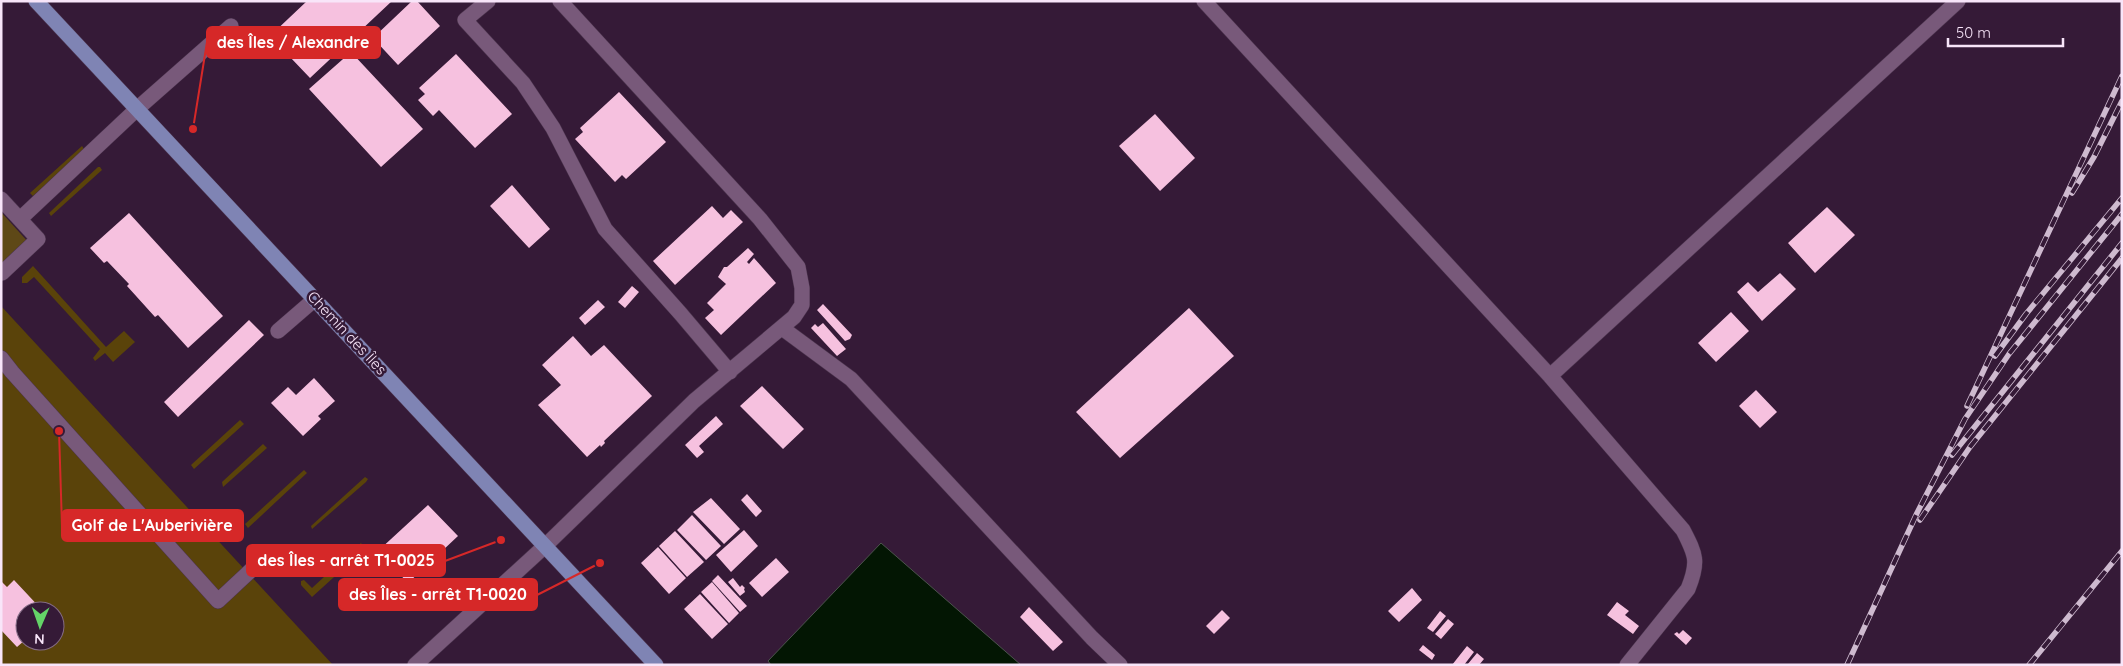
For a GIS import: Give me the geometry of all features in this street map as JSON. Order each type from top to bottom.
[{"type":"main road","name":"Chemin des Îles","points":[[36,1],[138,108],[656,665]]},
{"type":"lane","points":[[488,1],[465,20],[523,83],[553,128],[604,229],[730,372]]},
{"type":"lane","points":[[415,665],[545,546],[694,401],[794,317],[802,305],[802,288],[798,267],[760,219],[560,1]]},
{"type":"lane","points":[[1204,1],[1550,376],[1683,530],[1695,552],[1694,575],[1688,589],[1627,665]]},
{"type":"lane","points":[[1550,376],[1958,1]]},
{"type":"lane","points":[[20,219],[138,108],[231,26]]},
{"type":"lane","points":[[1,199],[38,239],[2,274]]},
{"type":"lane","points":[[278,331],[315,299]]},
{"type":"lane","points":[[782,328],[852,379],[1092,638],[1120,665]]},
{"type":"lane","points":[[1,358],[17,379],[218,601],[265,557]]},
{"type":"shaded area","points":[[82,146],[84,149],[33,196],[30,193]]},
{"type":"shaded area","points":[[98,167],[102,170],[51,216],[49,213]]},
{"type":"shaded area","points":[[1,212],[29,243],[1,269]]},
{"type":"shaded area","points":[[33,266],[106,347],[124,331],[135,342],[113,362],[105,353],[95,361],[93,358],[100,349],[34,277],[27,283],[22,283],[22,277]]},
{"type":"shaded area","points":[[1,306],[333,665],[1,665]]},
{"type":"shaded area","points":[[240,420],[244,424],[194,469],[191,465]]},
{"type":"shaded area","points":[[263,444],[267,448],[223,487],[222,482]]},
{"type":"shaded area","points":[[304,470],[307,473],[248,528],[245,524]]},
{"type":"shaded area","points":[[365,477],[368,479],[366,482],[312,529],[311,526]]},
{"type":"shaded area","points":[[361,543],[365,549],[312,597],[301,585],[301,581],[304,580],[312,588]]},
{"type":"shaded area","points":[[881,543],[1021,665],[771,665],[768,661]]},
{"type":"building","points":[[307,1],[392,1],[310,78],[270,36]]},
{"type":"building","points":[[412,1],[417,1],[440,26],[398,65],[373,38]]},
{"type":"building","points":[[351,52],[423,129],[381,167],[309,89]]},
{"type":"building","points":[[456,54],[512,114],[475,148],[439,110],[433,116],[418,100],[425,94],[419,88]]},
{"type":"building","points":[[619,92],[666,142],[626,179],[622,175],[615,182],[575,139],[583,132],[580,128]]},
{"type":"building","points":[[1155,114],[1195,158],[1160,191],[1119,146]]},
{"type":"building","points":[[512,185],[550,229],[529,248],[490,206]]},
{"type":"building","points":[[712,206],[723,218],[731,210],[743,222],[675,285],[653,261]]},
{"type":"building","points":[[1827,207],[1855,235],[1815,273],[1788,243]]},
{"type":"building","points":[[129,213],[223,316],[188,348],[158,315],[155,317],[127,286],[129,284],[107,261],[104,263],[90,248]]},
{"type":"building","points":[[748,248],[754,254],[747,262],[749,264],[754,258],[776,283],[721,335],[705,318],[714,310],[707,303],[726,284],[718,277],[724,267],[727,267]]},
{"type":"building","points":[[1780,273],[1796,289],[1762,321],[1737,292],[1748,282],[1758,292]]},
{"type":"building","points":[[632,286],[639,292],[625,308],[618,302]]},
{"type":"building","points":[[598,300],[605,307],[585,325],[579,318]]},
{"type":"building","points":[[823,304],[852,335],[850,339],[845,341],[817,310]]},
{"type":"building","points":[[1189,308],[1234,356],[1120,458],[1076,412]]},
{"type":"building","points":[[1731,312],[1749,331],[1716,362],[1698,343]]},
{"type":"building","points":[[249,320],[264,335],[178,417],[164,402]]},
{"type":"building","points":[[823,323],[846,349],[837,356],[811,328],[815,324],[818,327]]},
{"type":"building","points":[[573,336],[591,356],[604,345],[652,396],[604,441],[605,443],[601,447],[600,445],[587,457],[538,405],[561,385],[542,365]]},
{"type":"building","points":[[314,378],[335,401],[318,416],[321,419],[303,436],[271,403],[288,387],[296,395]]},
{"type":"building","points":[[762,386],[804,429],[783,449],[740,406]]},
{"type":"building","points":[[1756,390],[1777,412],[1760,428],[1739,406]]},
{"type":"building","points":[[716,416],[723,424],[699,446],[704,452],[697,458],[685,445]]},
{"type":"building","points":[[747,494],[762,511],[756,517],[741,500]]},
{"type":"building","points":[[711,498],[740,529],[724,544],[693,512]]},
{"type":"building","points":[[428,505],[458,536],[408,583],[378,551]]},
{"type":"building","points":[[692,515],[721,546],[706,560],[677,530]]},
{"type":"building","points":[[744,530],[758,546],[731,572],[716,555]]},
{"type":"building","points":[[675,531],[704,562],[687,577],[659,546]]},
{"type":"building","points":[[658,547],[686,578],[669,594],[641,563]]},
{"type":"building","points":[[776,558],[789,572],[762,597],[749,583]]},
{"type":"building","points":[[718,575],[747,606],[740,612],[712,581]]},
{"type":"building","points":[[733,578],[740,587],[742,585],[745,588],[745,592],[740,596],[728,582]]},
{"type":"building","points":[[14,580],[34,601],[15,601],[15,645],[1,630],[1,581],[7,587]]},
{"type":"building","points":[[712,582],[739,613],[729,623],[701,592]]},
{"type":"building","points":[[1412,588],[1422,600],[1399,622],[1388,611]]},
{"type":"building","points":[[700,594],[728,624],[712,639],[684,609]]},
{"type":"building","points":[[1617,602],[1629,611],[1625,615],[1639,626],[1633,634],[1607,615]]},
{"type":"building","points":[[1029,607],[1063,642],[1053,651],[1020,617]]},
{"type":"building","points":[[1222,610],[1230,618],[1214,634],[1206,626]]},
{"type":"building","points":[[1440,611],[1446,616],[1433,632],[1427,628]]},
{"type":"building","points":[[1448,619],[1454,624],[1441,639],[1435,634]]},
{"type":"building","points":[[1683,630],[1692,638],[1686,645],[1674,634],[1677,632],[1679,634]]},
{"type":"building","points":[[1423,645],[1435,655],[1432,660],[1419,650]]},
{"type":"building","points":[[1467,646],[1474,652],[1464,665],[1452,665]]},
{"type":"building","points":[[1477,653],[1484,659],[1479,665],[1467,665]]},
{"type":"railway","points":[[1967,406],[2122,76]]},
{"type":"railway","points":[[2072,193],[2094,157],[2122,101]]},
{"type":"railway","points":[[1995,356],[2026,314],[2122,198]]},
{"type":"railway","points":[[1847,665],[1917,513],[1965,419],[2009,354],[2122,214]]},
{"type":"railway","points":[[1952,455],[2122,243]]},
{"type":"railway","points":[[1920,520],[1970,447],[2122,258]]},
{"type":"railway","points":[[2029,665],[2122,551]]},
{"type":"place","name":"des Îles / Alexandre","points":[[193,129]]},
{"type":"place","name":"Golf de L'Auberivière","points":[[59,431]]},
{"type":"place","name":"des Îles - arrêt T1-0025","points":[[501,540]]},
{"type":"place","name":"des Îles - arrêt T1-0020","points":[[600,563]]}]
